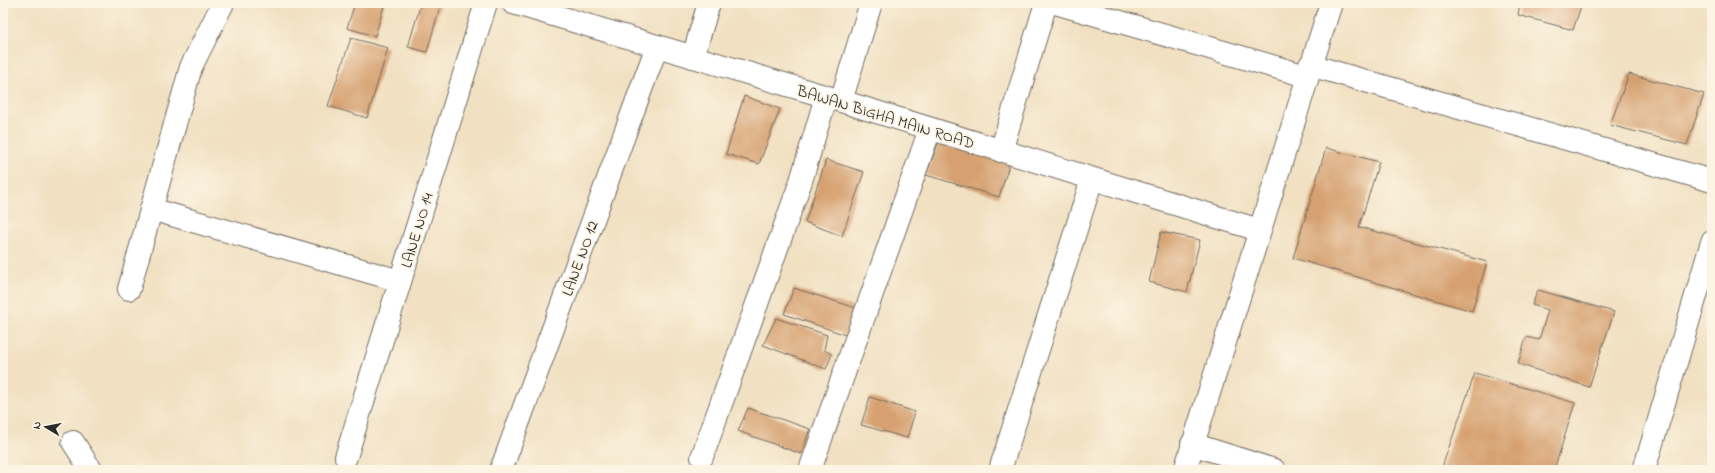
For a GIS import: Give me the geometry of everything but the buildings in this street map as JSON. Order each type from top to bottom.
[{"type":"street","points":[[129,290],[191,67],[223,3]]},
{"type":"street","name":"LANE NO 14","points":[[346,457],[486,3]]},
{"type":"street","name":"BAWAN BIGHA MAIN ROAD","points":[[513,3],[548,8],[657,46],[1259,230]]},
{"type":"street","points":[[693,57],[708,3]]},
{"type":"street","points":[[702,457],[801,181],[871,3]]},
{"type":"street","points":[[1001,151],[1046,3]]},
{"type":"street","points":[[1056,3],[1712,182]]},
{"type":"street","points":[[1185,470],[1308,71],[1331,3]]},
{"type":"street","name":"LANE NO 12","points":[[501,470],[657,46]]},
{"type":"street","points":[[810,470],[930,129]]},
{"type":"street","points":[[1000,470],[1092,179]]},
{"type":"street","points":[[151,209],[400,281]]},
{"type":"street","points":[[1644,470],[1712,242]]},
{"type":"street","points":[[73,442],[91,470]]},
{"type":"street","points":[[1192,444],[1274,470]]}]
